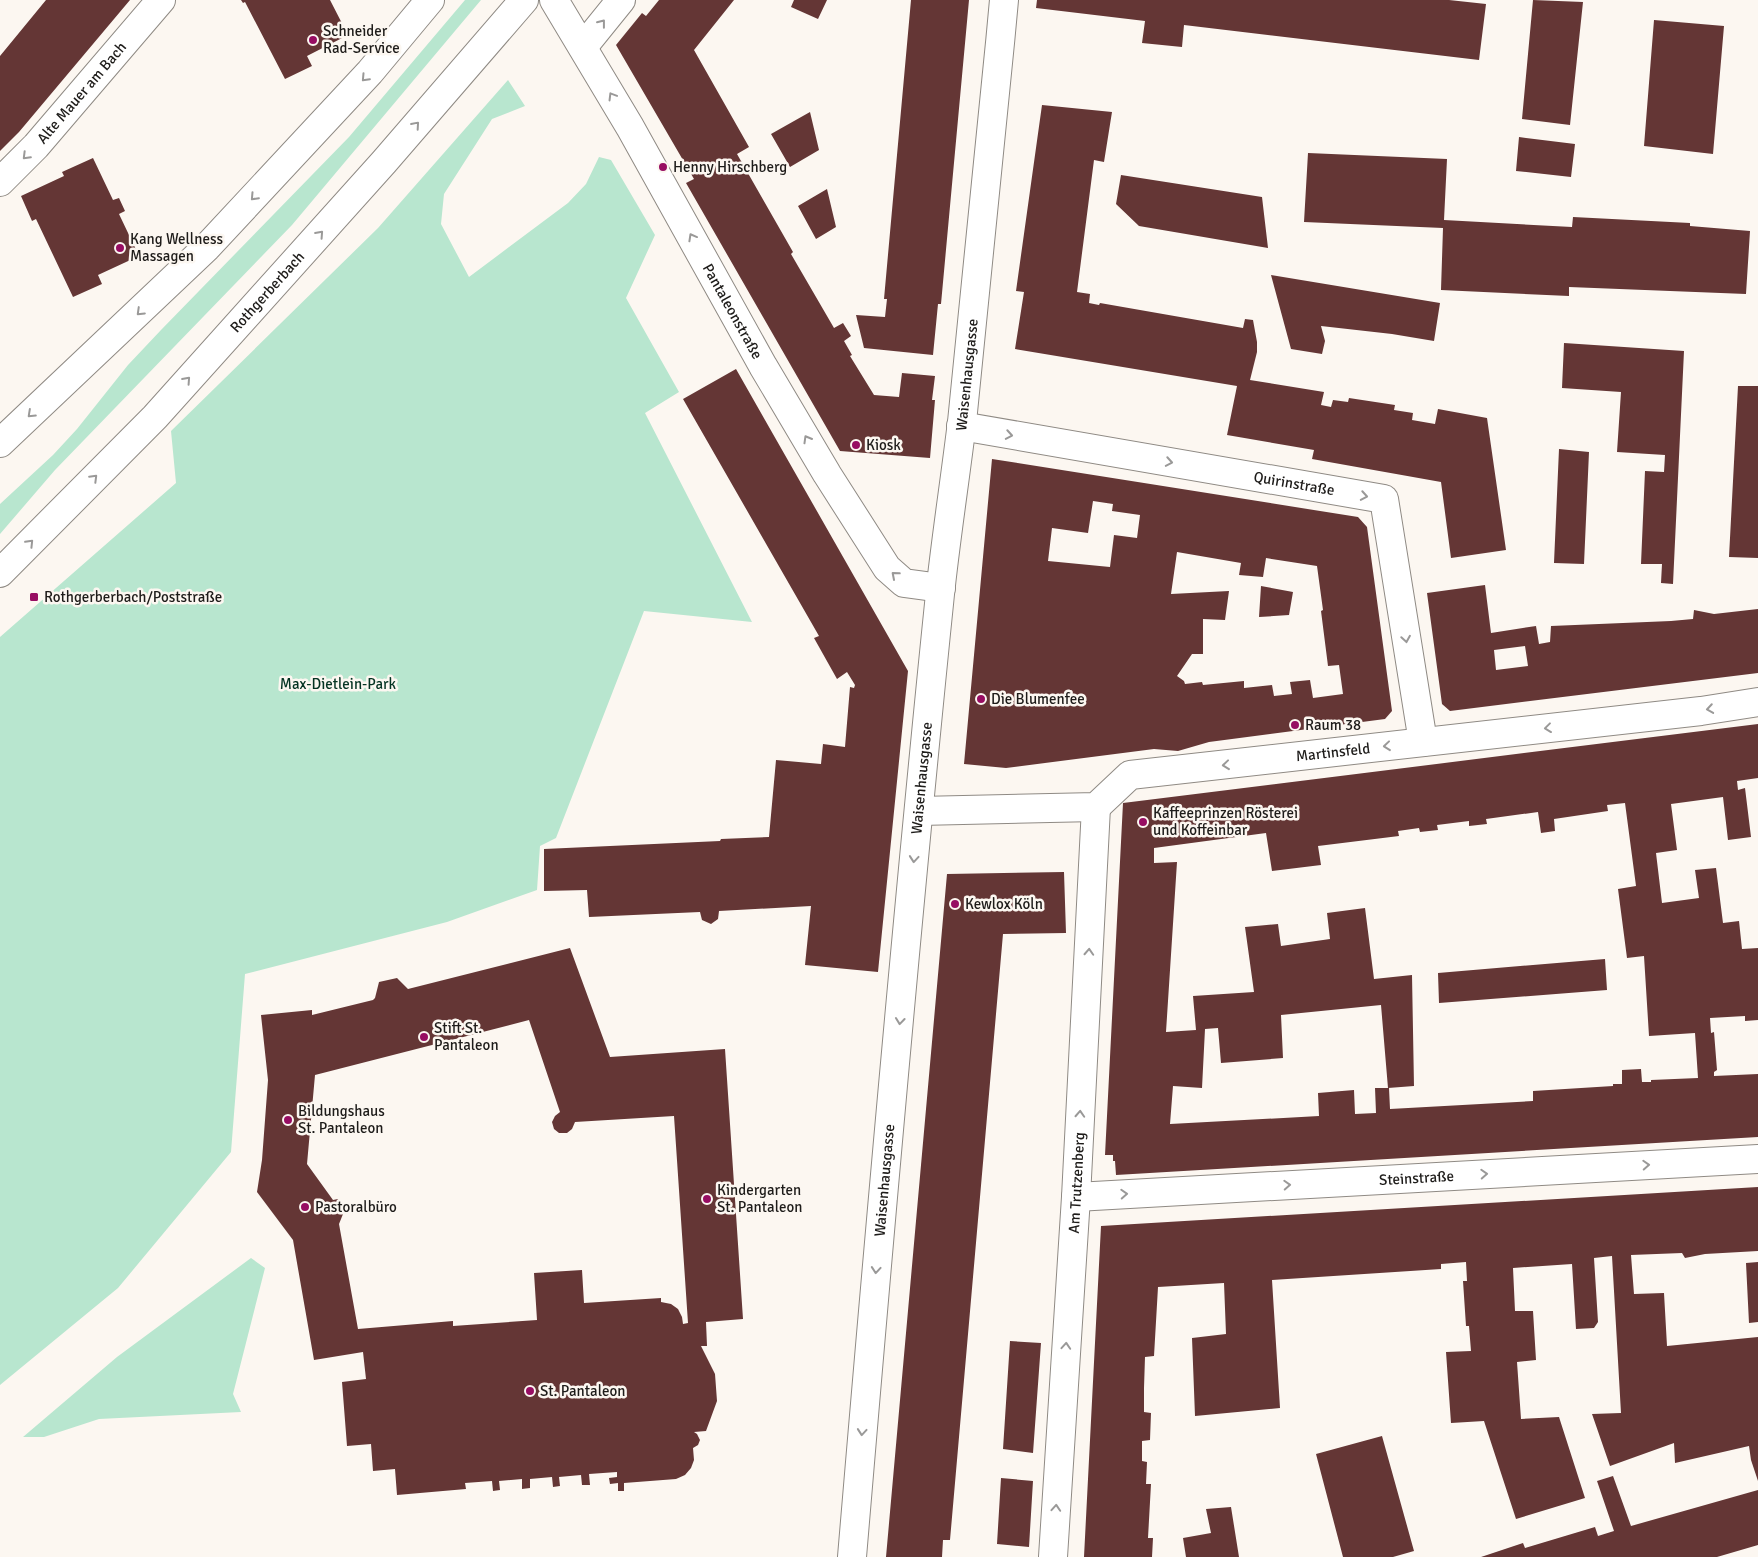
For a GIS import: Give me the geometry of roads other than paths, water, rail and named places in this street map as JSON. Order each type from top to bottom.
[{"type":"street","name":"Alte Mauer am Bach","points":[[0,182],[36,146],[161,0]]},
{"type":"street","points":[[0,443],[207,247],[370,72],[430,0]]},
{"type":"street","name":"Rothgerberbach","points":[[0,574],[161,409],[384,162],[524,0]]},
{"type":"street","name":"Pantaleonstraße","points":[[554,0],[630,127],[763,366],[827,474],[887,568],[904,583],[940,588]]},
{"type":"street","points":[[583,47],[620,0]]},
{"type":"street","name":"Waisenhausgasse","points":[[852,1557],[882,1192],[901,1012],[940,588],[961,426],[1004,0]]},
{"type":"street","name":"Quirinstraße","points":[[961,426],[1384,499],[1423,742]]},
{"type":"street","name":"Martinsfeld","points":[[1096,807],[1130,775],[1701,711],[1758,702]]},
{"type":"street","points":[[919,810],[1096,807]]},
{"type":"street","name":"Am Trutzenberg","points":[[1053,1557],[1076,1197],[1096,807]]},
{"type":"street","name":"Steinstraße","points":[[1076,1197],[1758,1159]]},
{"type":"place","name":"Schneider Rad-Service","points":[[313,40]]},
{"type":"place","name":"Henny Hirschberg","points":[[663,167]]},
{"type":"place","name":"Kang Wellness Massagen","points":[[120,248]]},
{"type":"place","name":"Kiosk","points":[[856,445]]},
{"type":"place","name":"Rothgerberbach/Poststraße","points":[[34,597]]},
{"type":"place","name":"Die Blumenfee","points":[[981,699]]},
{"type":"place","name":"Raum 38","points":[[1295,725]]},
{"type":"place","name":"Kaffeeprinzen Rösterei und Koffeinbar","points":[[1143,822]]},
{"type":"place","name":"Kewlox Köln","points":[[955,904]]},
{"type":"place","name":"Stift St. Pantaleon","points":[[424,1037]]},
{"type":"place","name":"Bildungshaus St. Pantaleon","points":[[288,1120]]},
{"type":"place","name":"Kindergarten St. Pantaleon","points":[[707,1199]]},
{"type":"place","name":"Pastoralbüro","points":[[305,1207]]},
{"type":"place","name":"St. Pantaleon","points":[[530,1391]]},
{"type":"park label","name":"Max-Dietlein-Park","points":[[338,684]]}]
